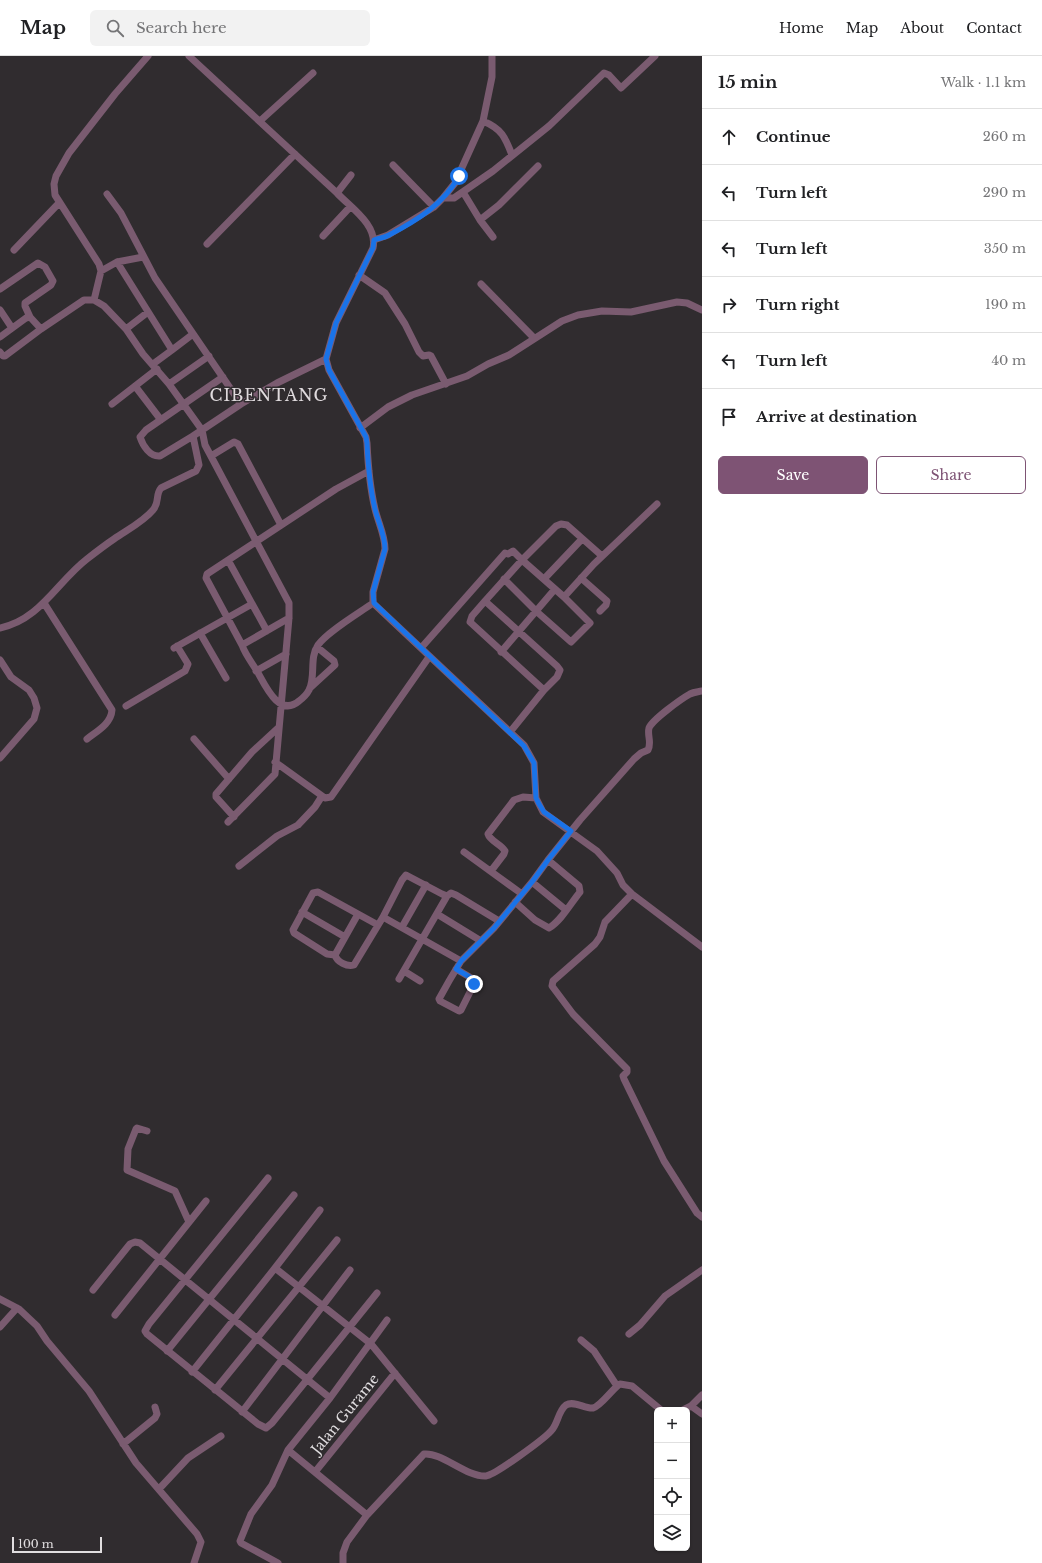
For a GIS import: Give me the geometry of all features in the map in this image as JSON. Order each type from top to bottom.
[{"type":"street","points":[[94,300],[101,271],[55,196],[54,184],[56,176],[69,153],[115,94],[148,56]]},
{"type":"street","points":[[189,56],[337,194],[368,225],[372,231],[374,240],[373,248],[336,323],[326,359],[329,370],[366,437],[369,471],[375,509],[385,542],[385,549],[373,592],[374,603],[524,746],[534,763],[536,798],[544,812],[597,851],[617,873],[623,885],[632,894],[702,947]]},
{"type":"street","points":[[374,240],[388,235],[434,207],[443,198],[459,176],[483,121],[492,77],[492,56]]},
{"type":"street","points":[[443,198],[452,199],[512,155],[549,126],[604,73],[609,75],[620,88],[655,56]]},
{"type":"street","points":[[260,121],[312,73]]},
{"type":"street","points":[[483,121],[496,127],[501,132],[512,155]]},
{"type":"street","points":[[208,244],[295,154]]},
{"type":"street","points":[[393,164],[434,207]]},
{"type":"street","points":[[480,220],[499,205],[538,166]]},
{"type":"street","points":[[337,194],[351,175]]},
{"type":"street","points":[[463,192],[480,220],[493,237]]},
{"type":"street","points":[[107,194],[121,213],[155,278],[241,404]]},
{"type":"street","points":[[14,250],[59,203]]},
{"type":"street","points":[[323,236],[350,207]]},
{"type":"street","points":[[101,271],[117,262],[143,257]]},
{"type":"street","points":[[117,262],[172,350]]},
{"type":"street","points":[[0,289],[38,263],[45,267],[53,281],[51,285],[25,303],[30,317],[41,329]]},
{"type":"street","points":[[359,275],[385,293],[405,324],[419,352],[424,356],[431,356],[446,384]]},
{"type":"street","points":[[482,284],[534,338]]},
{"type":"street","points":[[0,352],[3,356],[5,356],[41,329],[84,300],[94,300],[104,306],[126,329],[143,354],[184,404],[202,430],[205,445],[289,603],[286,654],[273,777],[231,819],[216,796],[217,793],[252,752],[278,728]]},
{"type":"street","points":[[360,428],[388,407],[412,395],[467,376],[488,364],[509,355],[562,321],[578,315],[602,311],[631,312],[677,302],[687,303],[702,310]]},
{"type":"street","points":[[0,310],[12,328]]},
{"type":"street","points":[[126,329],[148,312]]},
{"type":"street","points":[[0,337],[30,317]]},
{"type":"street","points":[[112,404],[135,386],[172,350],[193,334]]},
{"type":"street","points":[[169,384],[209,356]]},
{"type":"street","points":[[223,377],[146,430],[140,437],[148,451],[155,456],[160,456],[241,404],[277,383],[326,359]]},
{"type":"street","points":[[135,386],[161,420]]},
{"type":"street","points":[[0,628],[19,621],[44,603],[86,559],[147,517],[157,505],[158,493],[161,488],[196,471],[199,464],[193,436]]},
{"type":"street","points":[[211,456],[234,442],[238,444],[281,525]]},
{"type":"street","points":[[317,647],[336,664],[310,688],[305,696],[295,704],[290,706],[276,701],[256,671],[206,578],[208,573],[281,525],[336,489],[369,471]]},
{"type":"street","points":[[564,597],[602,556],[658,504]]},
{"type":"street","points":[[544,690],[470,622],[472,616],[522,560],[556,526],[561,524],[567,526],[602,556]]},
{"type":"street","points":[[544,579],[582,539]]},
{"type":"street","points":[[421,648],[505,553],[508,554],[513,551],[564,597],[590,623],[573,642],[569,642],[504,580]]},
{"type":"street","points":[[228,560],[267,631]]},
{"type":"street","points":[[581,578],[606,599],[606,605],[600,611]]},
{"type":"street","points":[[501,652],[555,589]]},
{"type":"street","points":[[485,601],[559,667],[560,672],[510,732]]},
{"type":"street","points":[[44,603],[112,710],[107,723],[87,739]]},
{"type":"street","points":[[310,688],[317,647],[330,634],[374,603]]},
{"type":"street","points":[[126,706],[185,671],[188,664],[176,647],[252,604]]},
{"type":"street","points":[[242,645],[289,618]]},
{"type":"street","points":[[200,633],[226,678]]},
{"type":"street","points":[[256,671],[286,654]]},
{"type":"street","points":[[275,762],[325,798],[329,798],[334,794],[429,657]]},
{"type":"street","points":[[0,660],[11,677],[29,690],[34,698],[37,708],[34,719],[0,758]]},
{"type":"street","points":[[456,969],[473,979],[474,984],[461,1010],[459,1011],[454,1010],[439,1000],[456,969],[461,961],[499,921],[532,882],[571,831],[634,759],[641,753],[648,750],[650,743],[649,729],[653,723],[680,700],[693,693],[702,691]]},
{"type":"street","points":[[194,739],[228,779]]},
{"type":"street","points":[[239,866],[277,836],[298,825],[315,807],[322,796]]},
{"type":"street","points":[[491,871],[505,851],[503,847],[490,838],[488,834],[514,800],[523,797],[536,798]]},
{"type":"street","points":[[464,852],[522,894]]},
{"type":"street","points":[[515,902],[536,920],[549,928],[566,910],[580,892],[579,888],[577,884],[548,860]]},
{"type":"street","points":[[378,925],[316,892],[313,893],[302,912],[294,928],[294,933],[327,954],[335,956],[338,960],[352,966],[384,917],[405,876],[408,876],[447,896]]},
{"type":"street","points":[[532,882],[566,910]]},
{"type":"street","points":[[402,928],[426,886]]},
{"type":"street","points":[[399,979],[447,896],[451,893],[499,921]]},
{"type":"street","points":[[632,894],[605,922],[595,944],[553,981],[552,986],[573,1014],[627,1069],[623,1076],[624,1079],[664,1161],[697,1213],[702,1217]]},
{"type":"street","points":[[302,912],[345,937]]},
{"type":"street","points":[[335,956],[358,914]]},
{"type":"street","points":[[437,914],[481,941]]},
{"type":"street","points":[[384,917],[461,961]]},
{"type":"street","points":[[404,971],[420,981]]},
{"type":"street","points":[[147,1131],[136,1129],[128,1149],[127,1170],[175,1191],[189,1222]]},
{"type":"street","points":[[268,1178],[146,1327],[145,1331],[147,1334],[242,1412],[266,1428],[377,1293]]},
{"type":"street","points":[[167,1351],[294,1195]]},
{"type":"street","points":[[116,1315],[206,1201]]},
{"type":"street","points":[[192,1372],[320,1210]]},
{"type":"street","points":[[215,1390],[337,1240]]},
{"type":"street","points":[[93,1290],[133,1243],[140,1243],[330,1398]]},
{"type":"street","points":[[275,1268],[370,1344],[434,1421]]},
{"type":"street","points":[[242,1412],[350,1270]]},
{"type":"street","points":[[629,1334],[640,1325],[665,1296],[702,1270]]},
{"type":"street","points":[[0,1299],[17,1308],[37,1326],[47,1341],[89,1392],[136,1463],[201,1540],[194,1563]]},
{"type":"street","points":[[0,1327],[17,1308]]},
{"type":"street","points":[[278,1563],[241,1543],[240,1541],[251,1514],[272,1484],[288,1450],[330,1398],[387,1320]]},
{"type":"street","points":[[580,1340],[594,1351],[617,1386]]},
{"type":"street","name":"Jalan Gurame","points":[[315,1472],[395,1373]]},
{"type":"street","points":[[343,1563],[347,1542],[367,1515],[424,1454],[436,1456],[478,1475],[488,1476],[499,1470],[547,1435],[555,1426],[560,1413],[565,1406],[569,1404],[589,1408],[597,1406],[620,1384],[632,1386],[657,1407]]},
{"type":"street","points":[[702,1395],[691,1406],[702,1414]]},
{"type":"street","points":[[123,1444],[155,1418],[157,1414],[155,1406]]},
{"type":"street","points":[[159,1489],[188,1458],[221,1436]]},
{"type":"street","points":[[288,1450],[367,1515]]},
{"type":"district","name":"CIBENTANG","points":[[269,395]]},
{"type":"route","points":[[459,176],[455,184],[434,207],[388,235],[374,240],[373,248],[336,323],[326,363],[366,437],[375,509],[385,542],[385,549],[373,592],[374,603],[524,746],[534,763],[536,798],[539,804],[544,812],[571,831],[494,928],[461,961],[456,969],[473,979],[474,984]]}]
